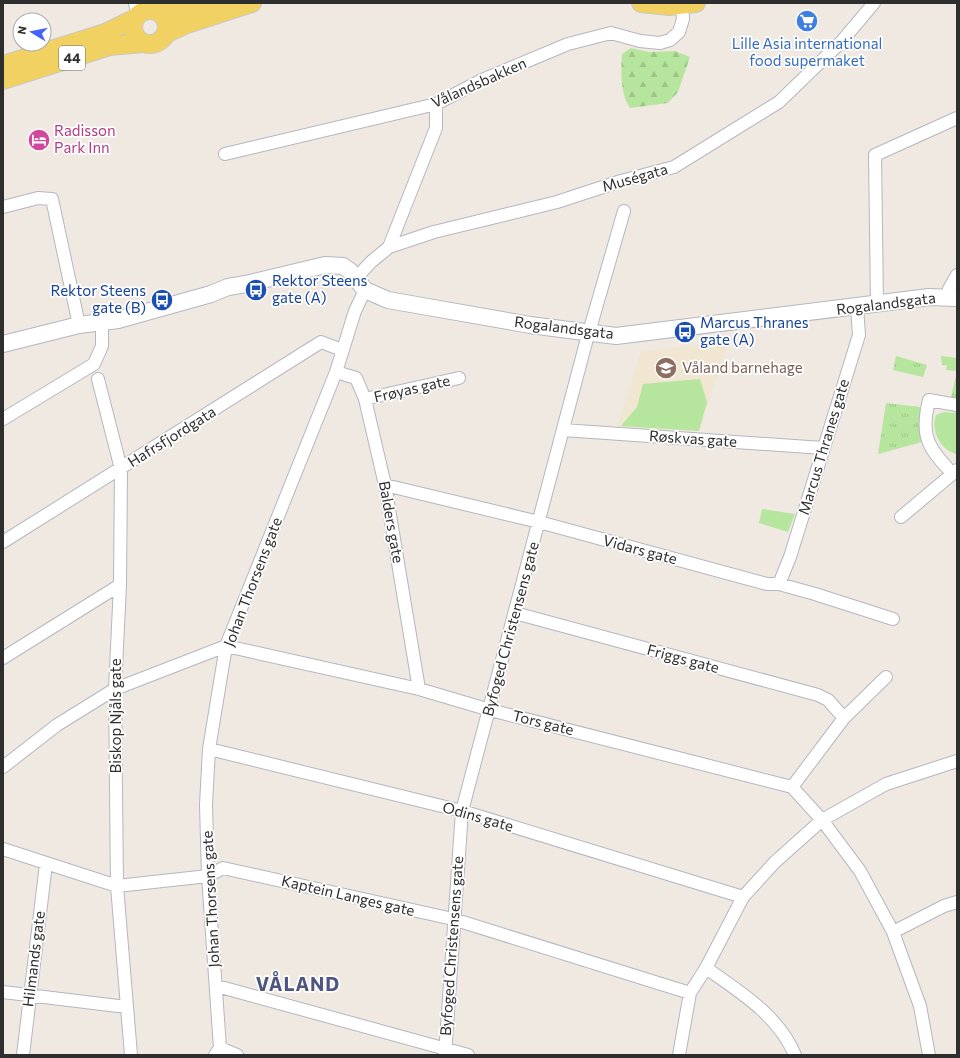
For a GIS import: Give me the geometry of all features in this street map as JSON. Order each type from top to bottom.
[{"type":"main road","name":"44","points":[[3,65],[105,33],[144,10],[169,12],[210,3]]},
{"type":"main road","name":"44","points":[[3,80],[110,46],[143,43],[149,44],[157,42],[166,34],[193,22],[252,3]]},
{"type":"main road","points":[[642,3],[657,6],[689,4]]},
{"type":"main road","points":[[143,43],[133,33],[132,27],[144,10],[166,20],[166,34]]},
{"type":"street","name":"Muségata","points":[[361,284],[371,262],[389,247],[434,232],[557,202],[620,181],[674,167],[779,102],[842,41],[874,3]]},
{"type":"street","name":"Vålandsbakken","points":[[225,154],[436,104],[482,80],[568,44],[611,33],[651,43],[660,43],[670,40],[680,32],[689,4]]},
{"type":"street","points":[[389,247],[436,128],[436,104]]},
{"type":"street","points":[[877,304],[875,155],[957,118]]},
{"type":"street","points":[[3,207],[38,198],[52,199],[79,326]]},
{"type":"street","name":"Byfoged Christensens gate","points":[[445,1052],[453,919],[462,811],[563,430],[624,211]]},
{"type":"street","points":[[3,344],[79,326],[118,320],[211,294],[228,286],[246,284],[325,265],[343,266],[361,284]]},
{"type":"street","points":[[953,297],[950,289],[957,275]]},
{"type":"street","name":"Rogalandsgata","points":[[361,284],[388,300],[589,334],[616,336],[929,297],[953,297]]},
{"type":"street","name":"Johan Thorsens gate","points":[[217,1051],[216,986],[208,876],[206,805],[209,750],[226,646],[336,372],[355,311],[361,284]]},
{"type":"street","name":"Marcus Thranes gate","points":[[779,584],[790,557],[859,335],[857,307]]},
{"type":"street","points":[[3,419],[94,364],[102,346],[102,323]]},
{"type":"street","name":"Hafrsfjordgata","points":[[3,542],[321,342],[342,350]]},
{"type":"street","name":"Balders gate","points":[[336,372],[356,378],[365,399],[385,485],[419,689]]},
{"type":"street","name":"Frøyas gate","points":[[365,399],[459,378]]},
{"type":"street","name":"Biskop Njåls gate","points":[[98,379],[120,469],[120,585],[115,689],[117,886],[131,1055]]},
{"type":"street","points":[[901,517],[955,472],[936,456],[928,444],[924,429],[928,400],[957,406]]},
{"type":"street","name":"Røskvas gate","points":[[563,430],[823,448]]},
{"type":"street","name":"Vidars gate","points":[[385,485],[539,522],[767,584],[779,584],[836,600],[893,619]]},
{"type":"street","points":[[3,658],[120,585]]},
{"type":"street","name":"Friggs gate","points":[[515,614],[818,695],[828,700],[844,718]]},
{"type":"street","points":[[3,767],[57,725],[115,689],[226,646]]},
{"type":"street","name":"Tors gate","points":[[226,646],[419,689],[490,710],[792,787]]},
{"type":"street","points":[[886,677],[844,718],[792,787],[822,820],[860,871],[893,932],[920,1006],[929,1055]]},
{"type":"street","name":"Odins gate","points":[[209,750],[462,811],[743,897]]},
{"type":"street","points":[[680,1055],[690,993],[706,968],[743,897],[775,862],[822,820],[886,784],[957,761]]},
{"type":"street","name":"Kaptein Langes gate","points":[[3,849],[117,886],[208,876],[223,868],[453,919],[690,993]]},
{"type":"street","name":"Hilmands gate","points":[[23,1055],[46,864]]},
{"type":"street","points":[[893,932],[944,906],[957,902]]},
{"type":"street","points":[[706,968],[758,1005],[788,1039],[795,1055]]},
{"type":"street","points":[[216,986],[445,1052],[468,1055]]},
{"type":"street","points":[[3,992],[118,1006],[127,1005]]},
{"type":"street","points":[[217,1051],[236,1055]]},
{"type":"shaded area","points":[[729,342],[699,431],[617,428],[641,351]]},
{"type":"green space","points":[[631,48],[649,52],[675,51],[690,57],[678,92],[668,103],[630,108],[624,96],[621,68],[622,54]]},
{"type":"green space","points":[[896,356],[927,365],[923,377],[893,370]]},
{"type":"green space","points":[[941,356],[957,358],[957,371],[946,370],[947,365],[942,365]]},
{"type":"green space","points":[[957,372],[957,398],[951,397]]},
{"type":"green space","points":[[700,379],[707,402],[699,431],[621,426],[637,407],[643,384]]},
{"type":"green space","points":[[886,403],[920,407],[922,442],[878,454]]},
{"type":"green space","points":[[944,412],[957,413],[957,454],[946,449],[938,439],[934,427],[936,415]]},
{"type":"green space","points":[[762,509],[795,514],[788,532],[759,523]]},
{"type":"place","name":"Lille Asia international food supermaket","points":[[807,21]]},
{"type":"place","name":"Radisson Park Inn","points":[[39,140]]},
{"type":"place","name":"Rektor Steens gate (A)","points":[[256,290]]},
{"type":"place","name":"Rektor Steens gate (B)","points":[[162,300]]},
{"type":"place","name":"Marcus Thranes gate (A)","points":[[685,332]]},
{"type":"place","name":"Våland barnehage","points":[[666,368]]},
{"type":"district","name":"VÅLAND","points":[[298,984]]}]
